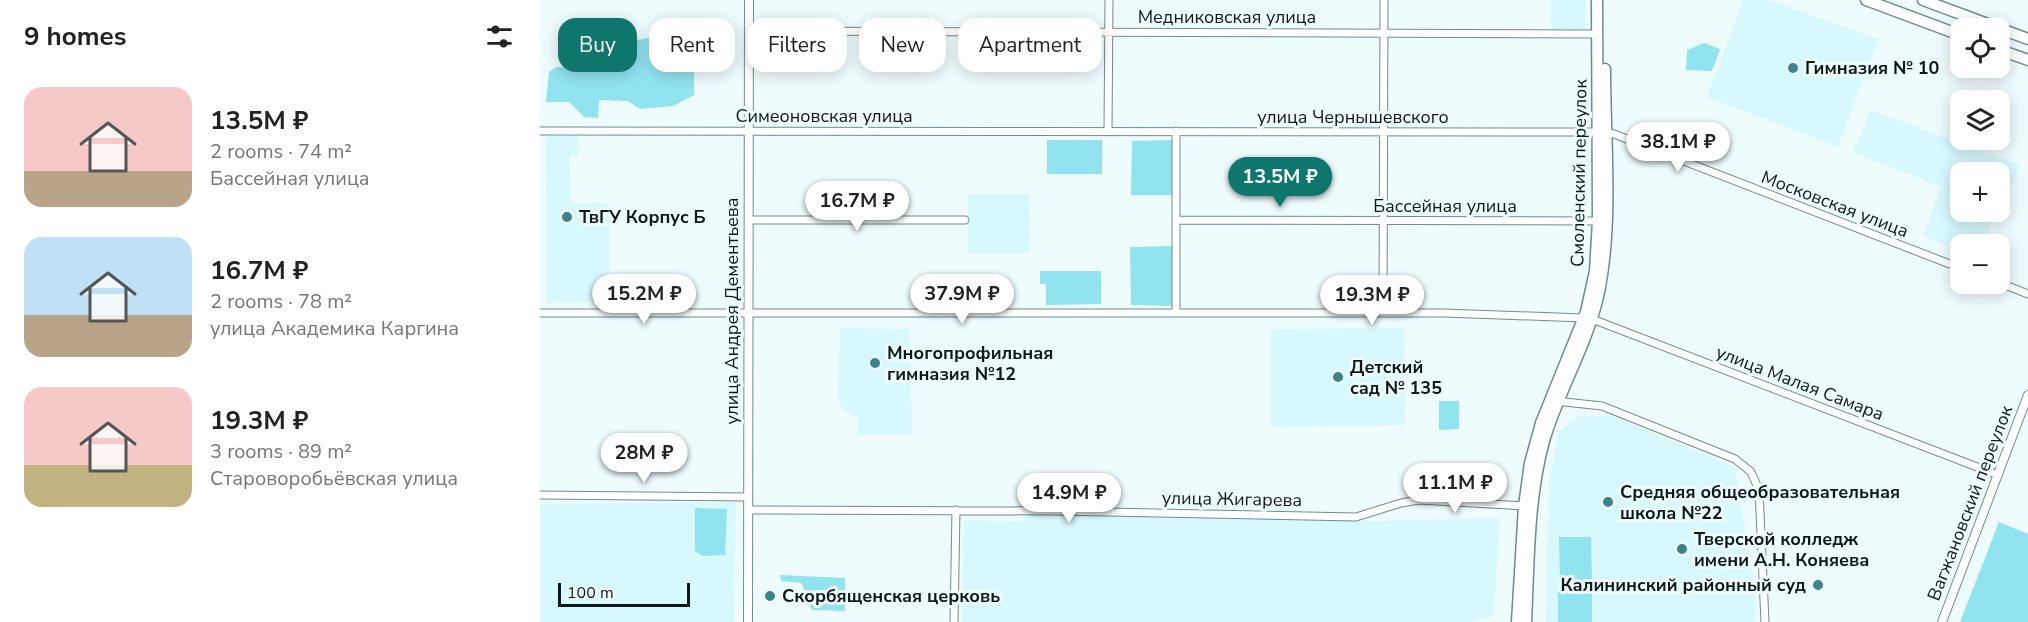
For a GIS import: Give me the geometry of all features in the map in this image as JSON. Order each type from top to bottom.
[{"type":"main road","name":"Смоленский переулок","points":[[1517,622],[1533,450],[1588,318],[1602,221],[1597,0]]},
{"type":"main road","name":"Смоленский переулок","points":[[1601,133],[1604,0]]},
{"type":"main road","points":[[1866,0],[1950,31]]},
{"type":"main road","points":[[1923,0],[2028,39]]},
{"type":"main road","points":[[2010,54],[2028,60]]},
{"type":"main road","name":"Смоленский переулок","points":[[1526,622],[1528,506]]},
{"type":"street","name":"улица Андрея Дементьева","points":[[749,0],[749,18]]},
{"type":"street","points":[[1108,131],[1109,0]]},
{"type":"street","points":[[1383,313],[1384,0]]},
{"type":"street","name":"Медниковская улица","points":[[847,31],[1597,34]]},
{"type":"street","name":"улица Андрея Дементьева","points":[[748,622],[749,72]]},
{"type":"street","name":"Симеоновская улица","points":[[540,130],[1108,131]]},
{"type":"street","name":"улица Чернышевского","points":[[1108,131],[1601,133]]},
{"type":"street","points":[[1176,131],[1176,313]]},
{"type":"street","name":"Московская улица","points":[[1601,133],[1614,134],[1950,264]]},
{"type":"street","points":[[749,220],[965,220]]},
{"type":"street","name":"Бассейная улица","points":[[1176,220],[1602,221]]},
{"type":"street","points":[[2010,287],[2028,294]]},
{"type":"street","name":"улица Малая Самара","points":[[540,313],[1383,313],[1588,318],[1998,475]]},
{"type":"street","name":"Вагжановский переулок","points":[[1942,622],[2028,395]]},
{"type":"street","points":[[1554,401],[1602,406],[1736,459],[1749,469],[1757,483],[1761,509],[1765,622]]},
{"type":"street","points":[[540,495],[748,497]]},
{"type":"street","name":"улица Жигарева","points":[[748,510],[956,510],[1356,517],[1419,500],[1528,506]]},
{"type":"street","points":[[954,622],[956,510]]},
{"type":"shaded area","points":[[1551,0],[1586,0],[1586,29],[1551,29]]},
{"type":"shaded area","name":"Гимназия № 10","points":[[1743,0],[1769,0],[1878,39],[1838,147],[1707,97]]},
{"type":"shaded area","points":[[649,38],[649,72],[694,72],[694,95],[673,106],[640,109],[628,101],[599,100],[598,118],[584,117],[569,102],[546,102],[549,72],[556,67],[558,67],[558,72],[637,72],[638,40]]},
{"type":"shaded area","points":[[1704,43],[1720,49],[1712,71],[1686,70],[1687,50]]},
{"type":"shaded area","points":[[1871,110],[1950,139],[1950,150],[1979,150],[2020,165],[2010,189],[2010,162],[1950,162],[1950,222],[1992,222],[1987,234],[1950,234],[1950,246],[1923,236],[1941,187],[1853,152]]},
{"type":"shaded area","points":[[546,136],[579,136],[579,155],[570,156],[571,203],[609,203],[609,302],[547,303]]},
{"type":"shaded area","points":[[1047,140],[1102,140],[1102,174],[1047,174]]},
{"type":"shaded area","points":[[1173,140],[1172,195],[1131,195],[1132,141]]},
{"type":"shaded area","points":[[968,194],[1029,194],[1030,253],[968,253]]},
{"type":"shaded area","points":[[1174,246],[1174,306],[1131,305],[1130,247]]},
{"type":"shaded area","points":[[1040,271],[1101,271],[1101,304],[1046,305],[1046,284],[1040,284]]},
{"type":"shaded area","name":"Многопрофильная гимназия №12","points":[[840,328],[910,329],[912,435],[858,435],[858,419],[842,409],[838,397]]},
{"type":"shaded area","name":"Детский сад № 135","points":[[1404,328],[1405,425],[1271,427],[1271,329]]},
{"type":"shaded area","points":[[1439,401],[1459,401],[1459,429],[1439,430]]},
{"type":"shaded area","points":[[1576,416],[1612,416],[1735,467],[1753,575],[1756,622],[1546,622],[1549,482],[1558,434]]},
{"type":"shaded area","points":[[736,502],[734,622],[540,622],[540,504]]},
{"type":"shaded area","points":[[695,508],[727,509],[725,555],[703,556],[695,551]]},
{"type":"shaded area","points":[[1024,514],[1374,521],[1500,518],[1494,616],[1469,622],[962,622],[964,520],[1023,521]]},
{"type":"shaded area","points":[[1999,522],[2028,534],[2028,622],[1960,622]]},
{"type":"shaded area","points":[[1559,537],[1591,537],[1592,582],[1560,582]]},
{"type":"shaded area","points":[[780,575],[845,578],[845,611],[812,610],[801,583],[781,581]]},
{"type":"shaded area","points":[[1592,591],[1592,622],[1558,622],[1558,592]]},
{"type":"place","name":"Гимназия № 10","points":[[1793,68]]},
{"type":"place","name":"ТвГУ Корпус Б","points":[[567,217]]},
{"type":"place","name":"Многопрофильная гимназия №12","points":[[875,363]]},
{"type":"place","name":"Детский сад № 135","points":[[1338,377]]},
{"type":"place","name":"Средняя общеобразовательная школа №22","points":[[1608,502]]},
{"type":"place","name":"Тверской колледж имени А.Н. Коняева","points":[[1682,549]]},
{"type":"place","name":"Калининский районный суд","points":[[1818,585]]},
{"type":"place","name":"Скорбященская церковь","points":[[770,596]]}]
